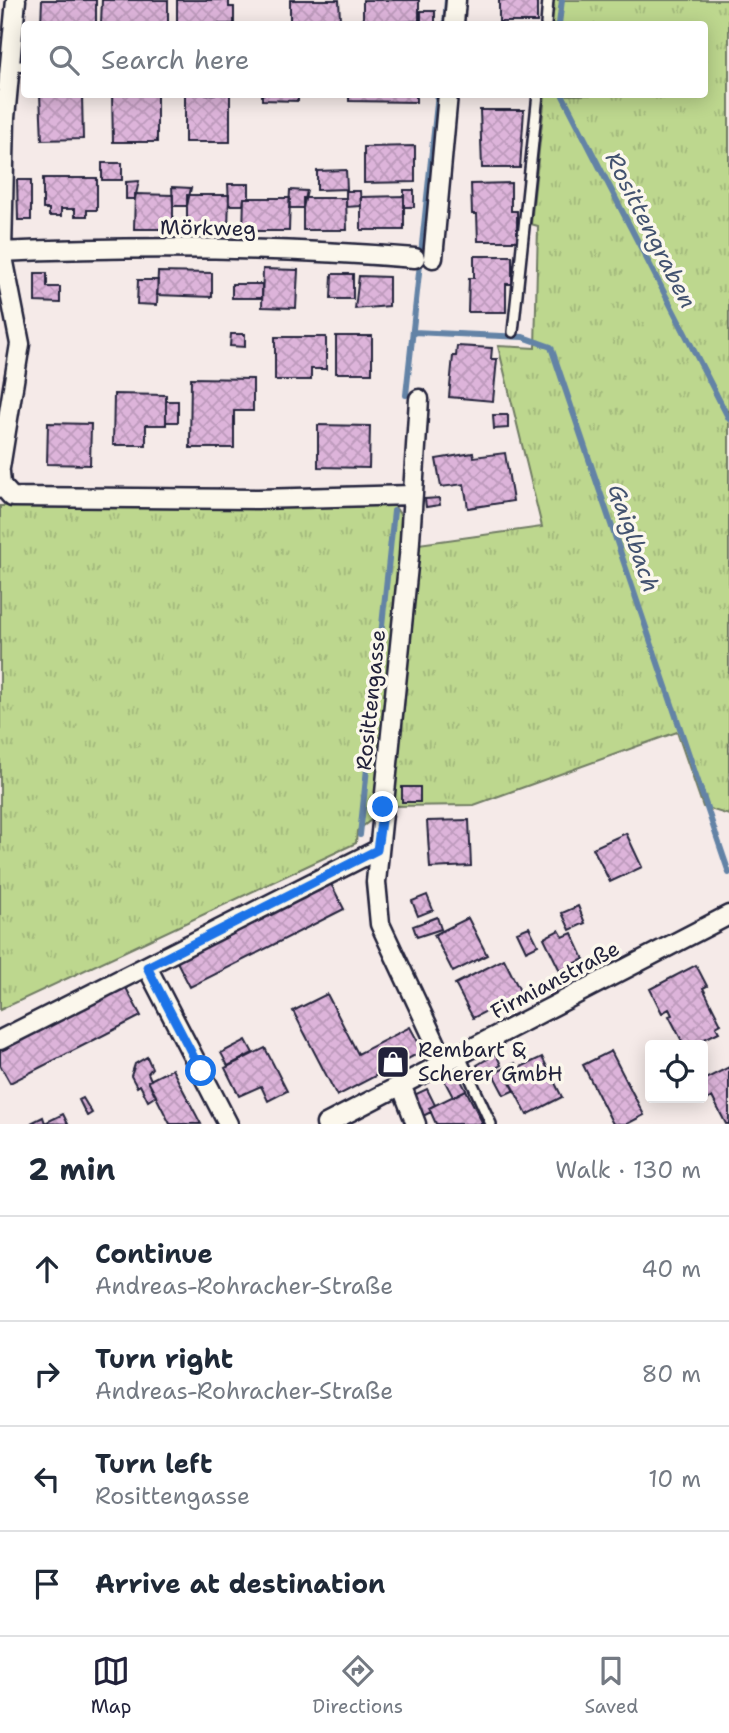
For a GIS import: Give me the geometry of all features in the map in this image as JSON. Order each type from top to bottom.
[{"type":"street","points":[[16,0],[17,66],[5,118],[1,252],[20,344],[0,470],[1,485],[12,497],[258,499],[412,495]]},
{"type":"street","points":[[454,21],[456,0]]},
{"type":"street","name":"Mörkweg","points":[[1,252],[169,250],[353,253],[424,258],[447,98]]},
{"type":"street","name":"Rosittengasse","points":[[419,398],[409,556],[377,850],[380,924],[453,1060]]},
{"type":"street","points":[[0,1040],[377,850]]},
{"type":"street","name":"Firmianstraße","points":[[326,1124],[402,1087],[729,915]]},
{"type":"street","points":[[147,967],[228,1124]]},
{"type":"street","points":[[402,1087],[416,1124]]},
{"type":"lane","points":[[545,21],[548,0]]},
{"type":"lane","points":[[513,332],[538,98]]},
{"type":"lane","points":[[453,1060],[491,1124]]},
{"type":"green space","points":[[553,0],[729,0],[729,815],[703,807],[677,732],[474,805],[389,806],[357,831],[356,843],[0,1010],[0,506],[392,502],[419,544],[542,527],[498,346],[535,348],[538,226],[531,224],[545,98],[708,98],[708,21],[551,21]]},
{"type":"building","points":[[42,0],[96,0],[96,21],[41,21]]},
{"type":"building","points":[[102,0],[168,0],[168,21],[101,21]]},
{"type":"building","points":[[177,0],[229,0],[229,7],[234,7],[234,21],[177,21]]},
{"type":"building","points":[[290,0],[339,0],[340,19],[290,21]]},
{"type":"building","points":[[363,0],[419,0],[419,21],[363,21]]},
{"type":"building","points":[[499,0],[537,0],[537,21],[499,21]]},
{"type":"building","points":[[421,11],[435,11],[435,21],[421,21]]},
{"type":"building","points":[[40,98],[82,98],[83,139],[42,140]]},
{"type":"building","points":[[112,98],[157,98],[157,142],[113,142]]},
{"type":"building","points":[[185,98],[230,98],[230,142],[185,142]]},
{"type":"building","points":[[262,98],[298,98],[298,101]]},
{"type":"building","points":[[349,98],[416,98],[416,102],[349,101]]},
{"type":"building","points":[[480,110],[524,110],[520,168],[482,168]]},
{"type":"building","points":[[415,146],[415,182],[364,183],[364,147]]},
{"type":"building","points":[[102,163],[122,163],[122,180],[102,180]]},
{"type":"building","points":[[346,170],[347,189],[317,190],[317,171]]},
{"type":"building","points":[[43,178],[97,178],[97,210],[87,210],[87,216],[75,216],[75,209],[61,209],[61,216],[49,216],[49,209],[43,209]]},
{"type":"building","points":[[17,180],[31,180],[31,220],[18,220]]},
{"type":"building","points":[[139,181],[135,199],[126,199],[126,182]]},
{"type":"building","points":[[511,183],[511,211],[517,211],[517,241],[478,241],[477,214],[472,214],[471,184]]},
{"type":"building","points":[[228,184],[249,184],[249,198],[244,198],[243,205],[229,205]]},
{"type":"building","points":[[172,187],[191,188],[187,206],[173,206]]},
{"type":"building","points":[[290,190],[307,191],[303,208],[289,208]]},
{"type":"building","points":[[404,190],[414,190],[414,207],[404,207]]},
{"type":"building","points":[[346,191],[360,191],[361,206],[346,207]]},
{"type":"building","points":[[135,194],[173,195],[173,229],[134,229]]},
{"type":"building","points":[[187,195],[229,195],[228,230],[187,230]]},
{"type":"building","points":[[404,196],[404,230],[361,230],[361,197]]},
{"type":"building","points":[[244,198],[290,198],[289,231],[243,231]]},
{"type":"building","points":[[303,198],[346,198],[347,230],[303,230]]},
{"type":"building","points":[[474,256],[512,256],[512,284],[506,284],[506,312],[468,312],[469,278],[474,278]]},
{"type":"building","points":[[263,269],[298,270],[296,308],[262,307]]},
{"type":"building","points":[[158,272],[212,273],[212,297],[157,295]]},
{"type":"building","points":[[35,273],[47,273],[47,287],[60,287],[60,303],[35,302]]},
{"type":"building","points":[[332,274],[353,274],[353,299],[331,299]]},
{"type":"building","points":[[359,276],[389,277],[389,306],[355,309]]},
{"type":"building","points":[[138,280],[158,280],[157,305],[137,304]]},
{"type":"building","points":[[232,284],[262,284],[262,298],[232,298]]},
{"type":"building","points":[[231,334],[245,334],[245,347],[230,346]]},
{"type":"building","points":[[336,336],[372,336],[372,373],[336,373]]},
{"type":"building","points":[[275,337],[326,337],[326,369],[311,369],[311,380],[275,380]]},
{"type":"building","points":[[457,346],[492,348],[491,359],[497,359],[493,401],[449,397],[453,356],[456,356]]},
{"type":"building","points":[[191,378],[253,379],[253,411],[234,411],[234,448],[190,448]]},
{"type":"building","points":[[114,394],[166,395],[166,425],[146,425],[146,445],[113,445]]},
{"type":"building","points":[[166,401],[178,401],[178,422],[166,422]]},
{"type":"building","points":[[493,415],[508,415],[508,428],[494,429]]},
{"type":"building","points":[[48,423],[91,424],[90,465],[47,464]]},
{"type":"building","points":[[318,425],[370,426],[369,468],[318,467]]},
{"type":"building","points":[[473,453],[474,457],[505,453],[513,501],[468,508],[464,484],[441,487],[436,459]]},
{"type":"building","points":[[439,498],[440,505],[426,507],[425,499]]},
{"type":"building","points":[[402,787],[420,787],[420,802],[402,802]]},
{"type":"building","points":[[469,820],[471,866],[430,868],[427,821]]},
{"type":"building","points":[[626,833],[642,867],[610,882],[593,848]]},
{"type":"building","points":[[329,880],[344,909],[190,987],[175,958]]},
{"type":"building","points":[[427,895],[433,910],[418,916],[412,901]]},
{"type":"building","points":[[578,906],[585,923],[570,930],[562,913]]},
{"type":"building","points":[[437,917],[441,929],[417,937],[413,926]]},
{"type":"building","points":[[468,918],[487,955],[453,972],[434,935]]},
{"type":"building","points":[[529,927],[538,945],[526,951],[517,932]]},
{"type":"building","points":[[559,930],[563,937],[572,933],[584,959],[560,971],[544,938]]},
{"type":"building","points":[[504,959],[521,993],[473,1018],[455,984]]},
{"type":"building","points":[[696,965],[707,986],[703,988],[721,1024],[716,1027],[719,1032],[702,1040],[681,1040],[669,1016],[672,1015],[669,1009],[662,1013],[650,989]]},
{"type":"building","points":[[550,981],[556,993],[550,997],[544,984]]},
{"type":"building","points":[[125,986],[141,1016],[10,1083],[0,1065],[0,1050]]},
{"type":"building","points":[[327,994],[358,1054],[410,1027],[423,1051],[337,1096],[293,1011]]},
{"type":"building","points":[[246,1040],[253,1053],[228,1066],[221,1053]]},
{"type":"building","points":[[265,1048],[287,1091],[268,1101],[261,1086],[239,1096],[225,1068]]},
{"type":"building","points":[[611,1051],[644,1115],[627,1124],[613,1124],[583,1065]]},
{"type":"building","points":[[496,1054],[501,1065],[483,1075],[477,1065]]},
{"type":"building","points":[[147,1057],[152,1068],[148,1073],[151,1080],[148,1081],[156,1096],[148,1101],[140,1085],[137,1087],[131,1076],[135,1064]]},
{"type":"building","points":[[542,1057],[562,1097],[527,1115],[506,1074]]},
{"type":"building","points":[[515,1063],[518,1069],[506,1074],[515,1090],[504,1095],[493,1074]]},
{"type":"building","points":[[729,1067],[729,1124],[726,1124],[712,1097],[708,1099],[708,1078]]},
{"type":"building","points":[[172,1069],[201,1124],[170,1124],[148,1081]]},
{"type":"building","points":[[457,1073],[466,1090],[453,1097],[444,1080]]},
{"type":"building","points":[[427,1089],[435,1105],[429,1108],[431,1112],[421,1117],[414,1095]]},
{"type":"building","points":[[466,1090],[483,1124],[436,1124],[429,1108]]},
{"type":"building","points":[[83,1098],[92,1113],[87,1116],[79,1100]]},
{"type":"building","points":[[63,1114],[68,1124],[31,1123],[43,1117],[45,1123]]},
{"type":"waterway","name":"Gaiglbach","points":[[445,21],[447,0]]},
{"type":"waterway","name":"Rosittengraben","points":[[559,21],[562,0]]},
{"type":"waterway","name":"Gaiglbach","points":[[406,395],[438,98]]},
{"type":"waterway","name":"Rosittengraben","points":[[564,98],[729,419]]},
{"type":"waterway","name":"Gaiglbach","points":[[413,332],[523,337],[551,347],[729,873]]},
{"type":"waterway","name":"Gaiglbach","points":[[360,835],[394,511]]},
{"type":"place","name":"Rembart & Scherer GmbH","points":[[393,1062]]},
{"type":"route","points":[[201,1071],[147,967],[377,850],[383,807]]}]
